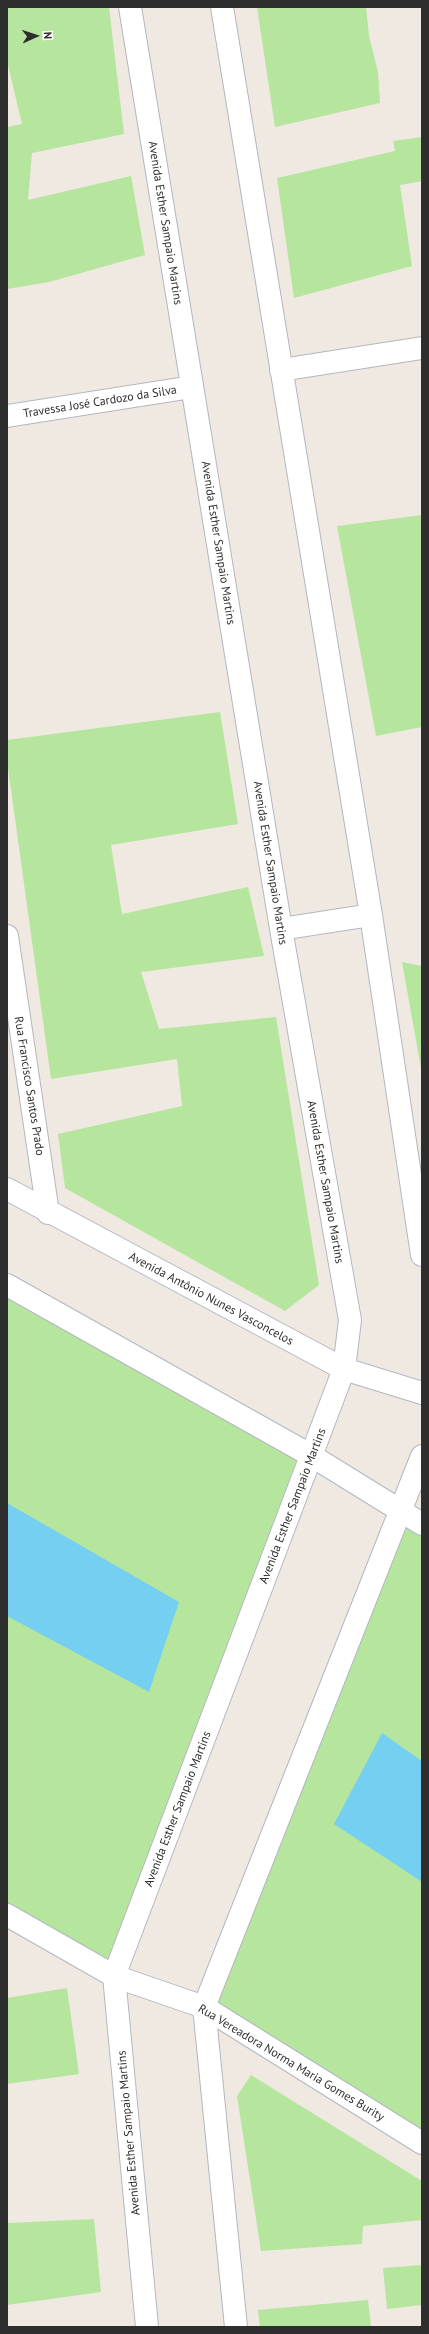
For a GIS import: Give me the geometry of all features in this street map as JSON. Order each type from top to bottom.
[{"type":"street","name":"Avenida Esther Sampaio Martins","points":[[130,7],[281,929],[350,1320],[344,1369],[114,1976],[147,2327]]},
{"type":"street","points":[[222,7],[371,914],[422,1255]]},
{"type":"street","points":[[281,370],[422,348]]},
{"type":"street","name":"Travessa José Cardozo da Silva","points":[[7,416],[192,387]]},
{"type":"street","points":[[281,929],[371,914]]},
{"type":"street","name":"Rua Francisco Santos Prado","points":[[7,936],[48,1213]]},
{"type":"street","name":"Avenida Antônio Nunes Vasconcelos","points":[[7,1189],[48,1213],[344,1369],[422,1393]]},
{"type":"street","points":[[7,1285],[312,1456],[422,1524]]},
{"type":"street","points":[[236,2327],[204,2007],[422,1456]]},
{"type":"street","name":"Rua Vereadora Norma Maria Gomes Burity","points":[[7,1915],[114,1976],[204,2007],[422,2143]]},
{"type":"green space","points":[[7,7],[109,7],[124,134],[32,153],[28,200],[131,176],[145,255],[49,282],[7,289],[7,127],[22,124],[7,61]]},
{"type":"green space","points":[[257,7],[366,7],[369,36],[378,72],[380,103],[275,127]]},
{"type":"green space","points":[[422,137],[422,181],[400,185],[412,266],[294,298],[277,178],[395,151],[393,141]]},
{"type":"green space","points":[[422,515],[422,727],[376,736],[337,526]]},
{"type":"green space","points":[[220,712],[238,824],[111,845],[122,914],[248,887],[264,956],[141,972],[159,1029],[276,1017],[319,1285],[285,1311],[65,1188],[58,1134],[182,1106],[177,1059],[51,1079],[7,761],[7,740]]},
{"type":"green space","points":[[402,962],[422,966],[422,1074]]},
{"type":"green space","points":[[7,1280],[312,1456],[114,1976],[7,1915]]},
{"type":"green space","points":[[401,1510],[422,1524],[422,2143],[204,2007]]},
{"type":"green space","points":[[67,1988],[79,2074],[7,2084],[7,1998]]},
{"type":"green space","points":[[251,2075],[422,2181],[422,2220],[363,2226],[362,2244],[261,2251],[237,2096]]},
{"type":"green space","points":[[94,2219],[101,2292],[7,2305],[7,2223]]},
{"type":"green space","points":[[422,2265],[422,2305],[387,2309],[383,2268]]},
{"type":"green space","points":[[368,2300],[371,2327],[260,2327],[258,2310]]},
{"type":"water","points":[[7,1503],[179,1602],[149,1692],[7,1616]]},
{"type":"water","points":[[382,1733],[422,1761],[422,1882],[334,1824]]}]
